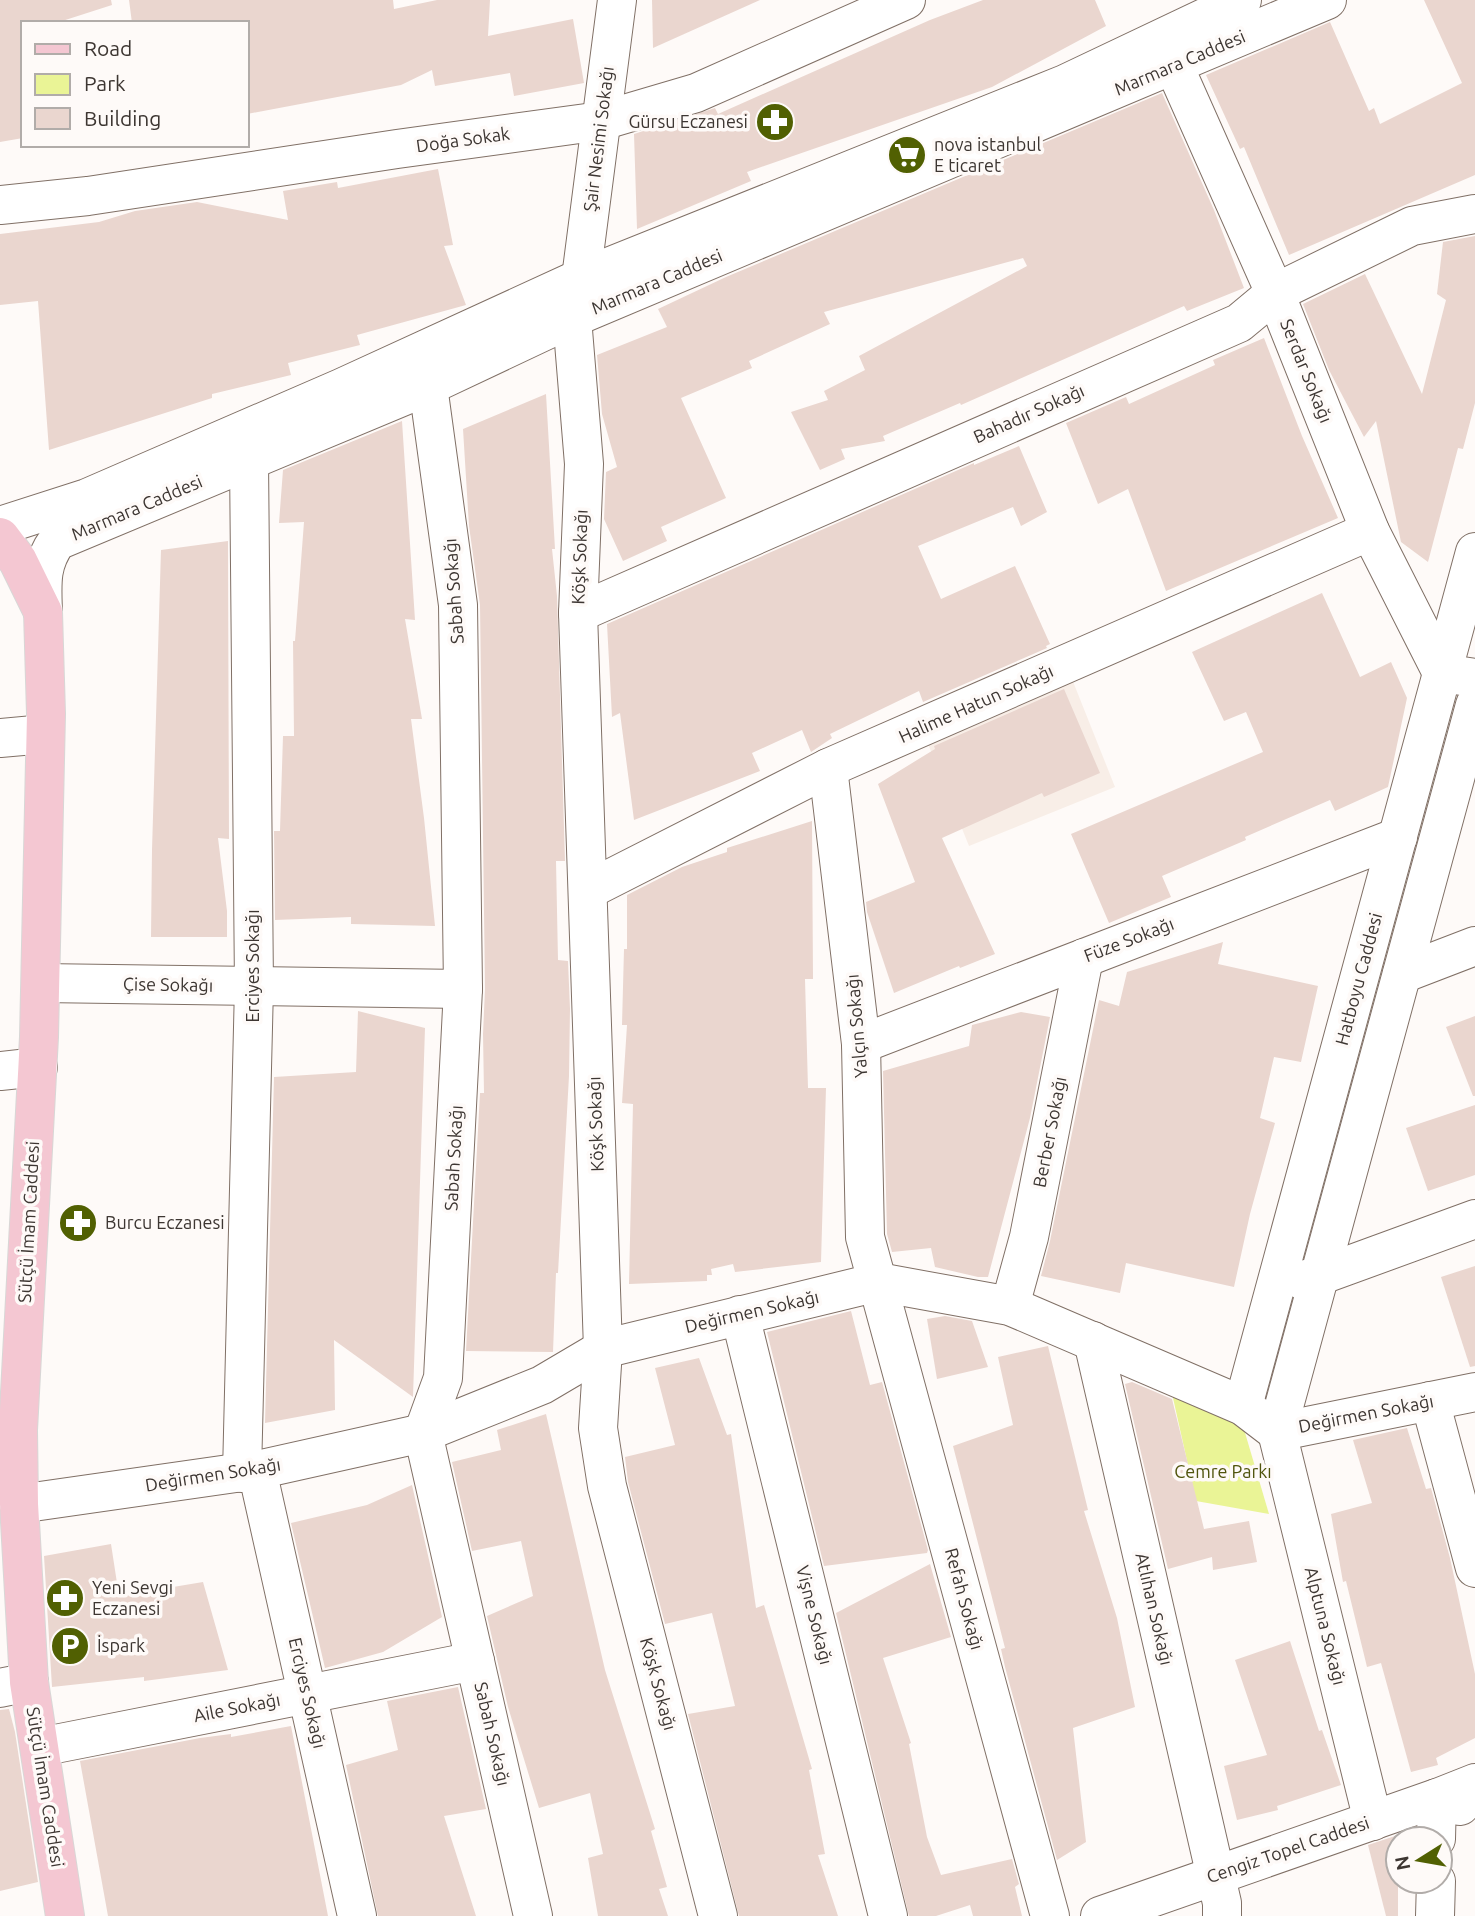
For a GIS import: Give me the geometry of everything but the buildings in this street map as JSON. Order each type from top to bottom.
[{"type":"main road","name":"Sütçü İmam Caddesi","points":[[0,537],[18,561],[43,611],[45,734],[38,1066],[12,1301],[9,1432],[19,1504],[14,1685],[40,1747],[65,1916]]},
{"type":"street","name":"Şair Nesimi Sokağı","points":[[572,318],[581,278],[617,0]]},
{"type":"street","name":"Doğa Sokak","points":[[0,205],[88,196],[601,121],[696,93],[906,0]]},
{"type":"street","name":"Marmara Caddesi","points":[[43,611],[47,554],[58,541],[428,386],[1180,32],[1242,0]]},
{"type":"street","name":"Marmara Caddesi","points":[[0,526],[87,498],[341,388],[581,278],[1065,84],[1180,32],[1327,0]]},
{"type":"street","name":"Serdar Sokağı","points":[[1180,32],[1275,293],[1370,531],[1459,676]]},
{"type":"street","name":"Bahadır Sokağı","points":[[578,614],[1239,323],[1275,293],[1412,226],[1475,214]]},
{"type":"street","name":"Köşk Sokağı","points":[[572,318],[583,464],[578,614],[603,1349],[598,1428],[607,1486],[718,1916]]},
{"type":"street","name":"Sabah Sokağı","points":[[428,386],[458,605],[463,989],[443,1378],[423,1433],[533,1916]]},
{"type":"street","name":"Erciyes Sokağı","points":[[249,460],[254,987],[249,1471],[307,1694],[356,1916]]},
{"type":"street","name":"Halime Hatun Sokağı","points":[[588,890],[828,768],[1370,531]]},
{"type":"street","name":"Hatboyu Caddesi","points":[[1243,1406],[1398,837],[1459,676],[1475,552]]},
{"type":"street","points":[[1277,1432],[1475,705]]},
{"type":"street","points":[[0,738],[45,734]]},
{"type":"street","name":"Yalçın Sokağı","points":[[828,768],[861,1044],[865,1237],[878,1282]]},
{"type":"street","name":"Füze Sokağı","points":[[861,1044],[1398,837]]},
{"type":"street","points":[[1402,975],[1475,946]]},
{"type":"street","name":"Berber Sokağı","points":[[1010,1306],[1029,1237],[1084,958]]},
{"type":"street","name":"Çise Sokağı","points":[[41,983],[463,989]]},
{"type":"street","points":[[0,1071],[38,1066]]},
{"type":"street","points":[[1276,1285],[1319,1276],[1475,1219]]},
{"type":"street","name":"Değirmen Sokağı","points":[[19,1504],[249,1471],[423,1433],[542,1385],[603,1349],[878,1282],[1010,1306],[1243,1406],[1277,1432],[1475,1392]]},
{"type":"street","name":"Refah Sokağı","points":[[878,1282],[1050,1916]]},
{"type":"street","name":"Vişne Sokağı","points":[[740,1315],[888,1916]]},
{"type":"street","name":"Atlıhan Sokağı","points":[[1093,1341],[1222,1903],[1222,1916]]},
{"type":"street","points":[[1430,1401],[1475,1568]]},
{"type":"street","name":"Alptuna Sokağı","points":[[1277,1432],[1373,1821]]},
{"type":"street","name":"Aile Sokağı","points":[[40,1747],[475,1661]]},
{"type":"street","name":"Cengiz Topel Caddesi","points":[[1104,1915],[1475,1783]]},
{"type":"street","points":[[1436,1825],[1437,1798],[1475,1812]]},
{"type":"street","points":[[1435,1916],[1436,1895]]},
{"type":"shaded area","points":[[1070,674],[1115,787],[969,846],[924,734]]},
{"type":"green space","name":"Cemre Parkı","points":[[1171,1389],[1238,1409],[1269,1514],[1196,1501]]},
{"type":"place","name":"Gürsu Eczanesi","points":[[775,122]]},
{"type":"place","name":"nova istanbul E ticaret","points":[[907,155]]},
{"type":"place","name":"Burcu Eczanesi","points":[[78,1223]]},
{"type":"place","name":"Yeni Sevgi Eczanesi","points":[[65,1598]]},
{"type":"place","name":"İspark","points":[[70,1646]]}]
